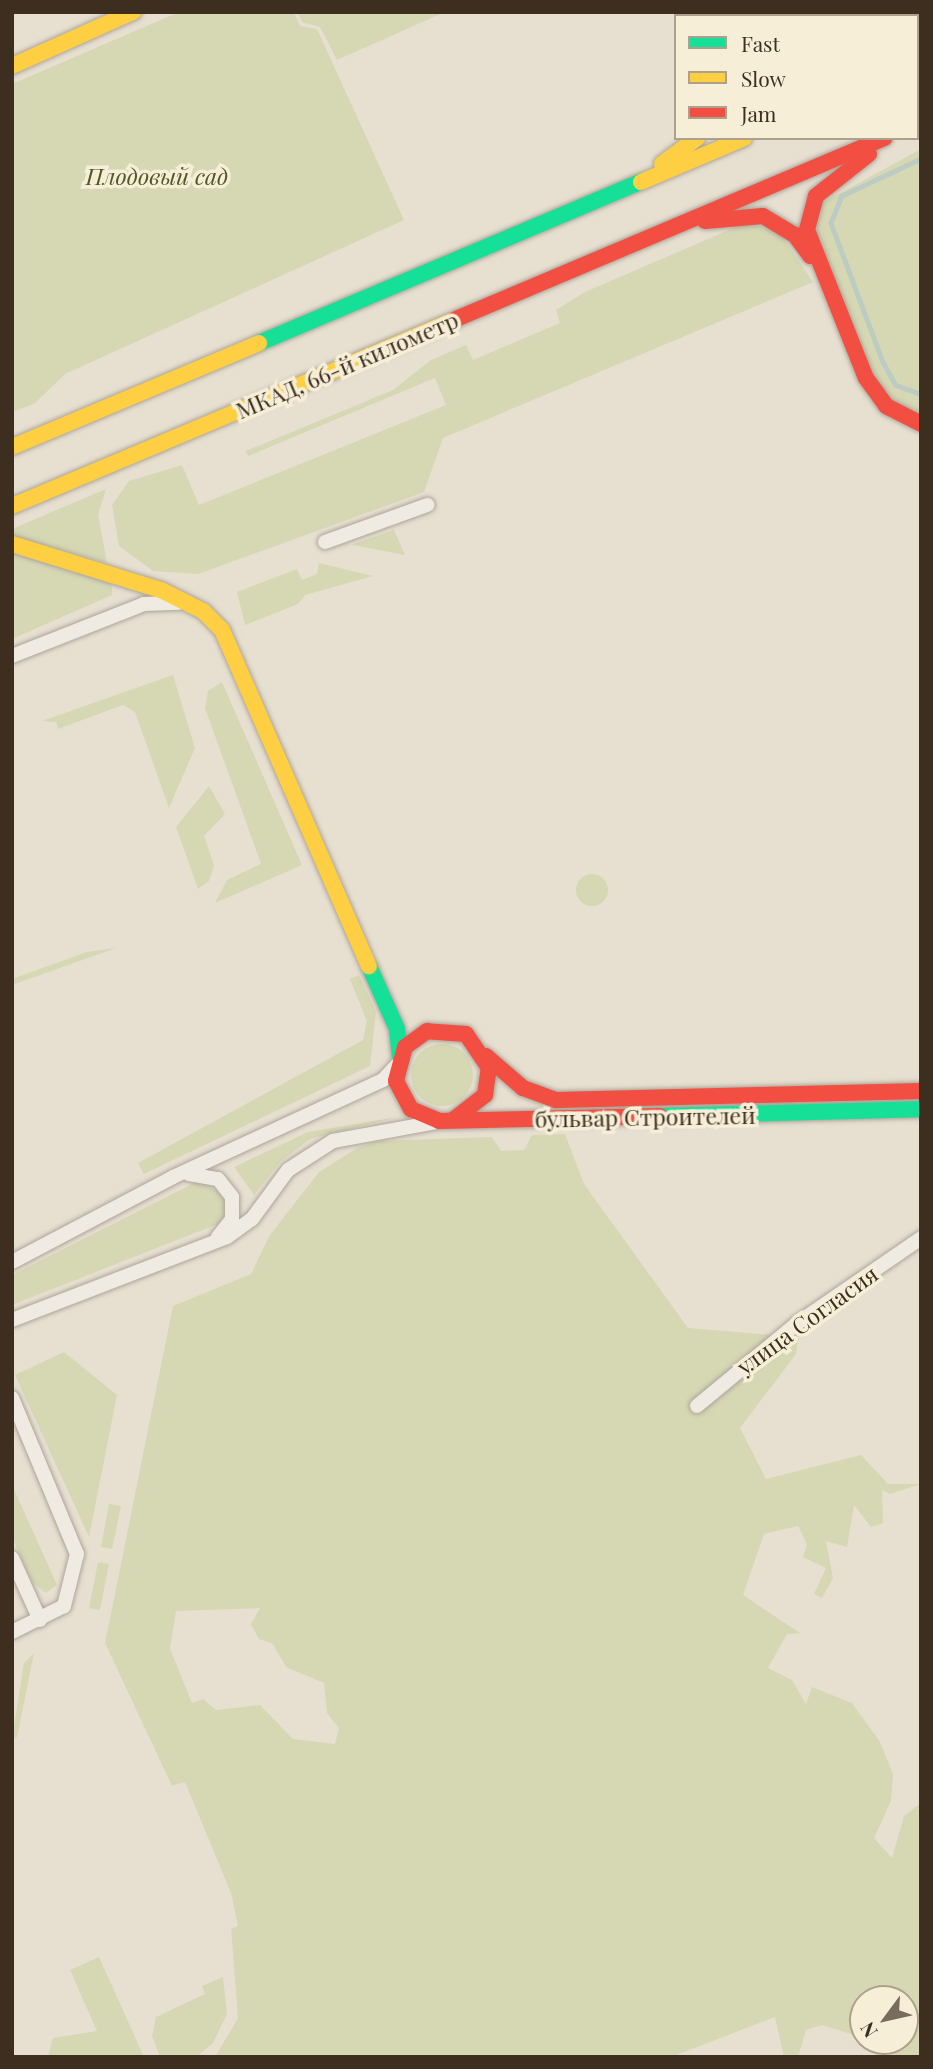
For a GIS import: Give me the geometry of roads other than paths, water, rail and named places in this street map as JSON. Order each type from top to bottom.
[{"type":"main road","points":[[12,66],[133,12]]},
{"type":"main road","points":[[634,185],[694,140]]},
{"type":"main road","points":[[12,447],[739,140]]},
{"type":"main road","name":"МКАД, 66-й километр","points":[[12,506],[879,140]]},
{"type":"main road","points":[[893,140],[816,196],[807,230],[819,271],[875,393],[887,406],[921,424]]},
{"type":"main road","points":[[682,224],[763,216],[795,235],[819,271]]},
{"type":"main road","points":[[12,544],[191,604],[227,639],[397,1029],[398,1060]]},
{"type":"main road","name":"бульвар Строителей","points":[[921,1091],[556,1100],[523,1088],[485,1055],[467,1034],[440,1028],[415,1037],[398,1060],[396,1081],[411,1109],[446,1121],[921,1109]]},
{"type":"main road","name":"бульвар Строителей","points":[[446,1121],[485,1095],[485,1055]]},
{"type":"street","points":[[324,542],[427,505]]},
{"type":"street","points":[[12,656],[144,604],[191,604]]},
{"type":"street","name":"бульвар Строителей","points":[[12,1262],[70,1228],[173,1177],[383,1080],[398,1060]]},
{"type":"street","name":"бульвар Строителей","points":[[16,1319],[202,1247],[252,1219],[281,1178],[317,1149],[446,1121]]},
{"type":"street","name":"бульвар Строителей","points":[[173,1177],[211,1175],[232,1197],[229,1226],[202,1247]]},
{"type":"street","points":[[12,1254],[70,1228]]},
{"type":"street","name":"улица Согласия","points":[[697,1406],[796,1324],[921,1238]]},
{"type":"street","points":[[12,1398],[77,1543],[69,1596],[40,1620],[12,1632]]},
{"type":"street","points":[[12,1558],[40,1620]]},
{"type":"waterway","points":[[921,159],[842,196],[831,223],[883,362],[896,385],[921,394]]},
{"type":"park label","name":"Плодовый сад","points":[[157,176]]}]
